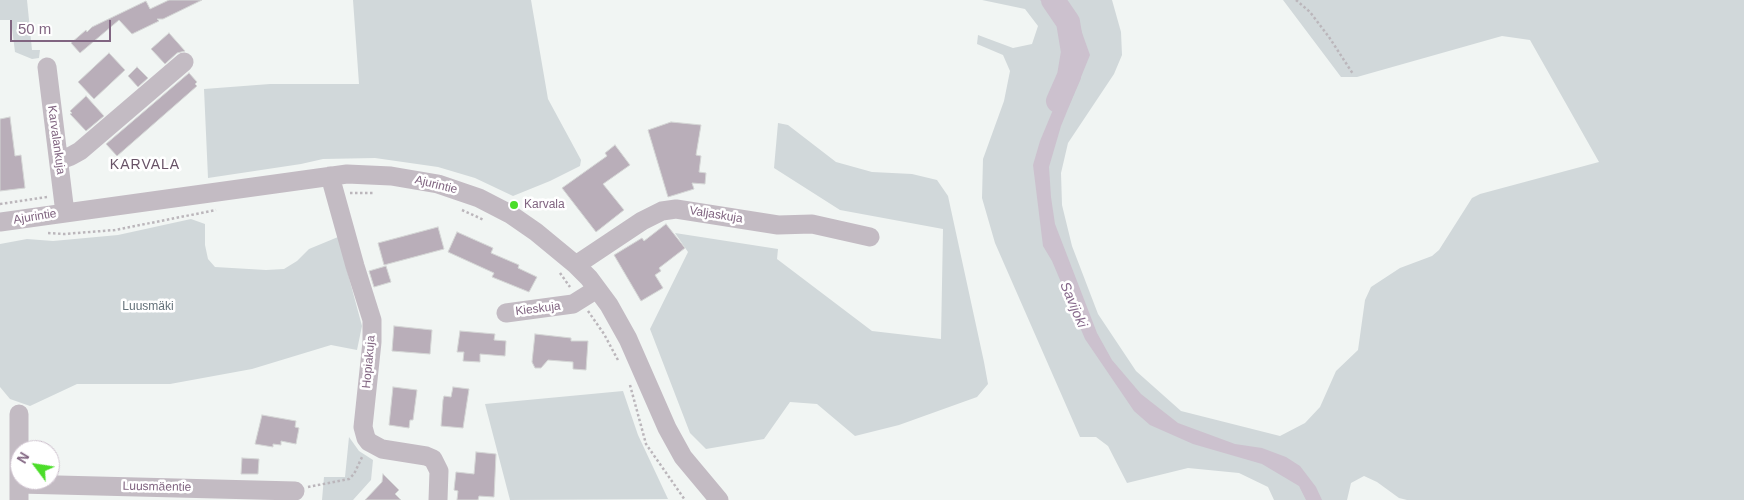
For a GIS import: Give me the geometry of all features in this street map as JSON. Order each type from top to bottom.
[{"type":"street","points":[[60,160],[80,151],[184,62]]},
{"type":"street","name":"Karvalankuja","points":[[47,67],[65,212]]},
{"type":"street","name":"Ajurintie","points":[[0,222],[65,212],[333,184],[347,174],[392,176],[438,184],[479,198],[510,214],[536,232],[576,265],[597,289],[609,305],[628,339],[667,428],[683,457],[719,500]]},
{"type":"street","name":"Hopiakuja","points":[[333,184],[372,320],[372,342],[363,427],[369,442]]},
{"type":"street","name":"Valjaskuja","points":[[576,265],[642,220],[662,210],[676,209],[778,224],[812,224],[870,236]]},
{"type":"street","name":"Kieskuja","points":[[506,313],[573,304],[597,289]]},
{"type":"street","name":"Luusmäentie","points":[[19,414],[19,492],[295,491]]},
{"type":"street","points":[[369,442],[382,449],[426,456],[433,459],[439,471],[438,500]]},
{"type":"path","points":[[1296,0],[1315,19],[1329,37],[1353,74]]},
{"type":"path","points":[[333,184],[382,193]]},
{"type":"path","points":[[455,207],[491,223]]},
{"type":"path","points":[[42,232],[64,234],[115,230],[219,209]]},
{"type":"path","points":[[557,270],[604,334],[623,369]]},
{"type":"path","points":[[626,377],[646,444],[685,500]]},
{"type":"path","points":[[295,491],[349,479],[354,474],[369,442]]},
{"type":"green space","points":[[0,0],[27,0],[32,50],[40,50],[39,58],[32,59],[15,52],[11,20],[0,20]]},
{"type":"green space","points":[[353,0],[531,0],[548,99],[581,160],[580,166],[513,196],[475,178],[438,167],[375,158],[323,159],[208,178],[204,89],[270,84],[359,84]]},
{"type":"green space","points":[[982,0],[1112,0],[1121,32],[1122,55],[1114,74],[1068,143],[1061,173],[1062,205],[1072,246],[1098,314],[1136,371],[1181,411],[1280,436],[1305,423],[1320,407],[1336,371],[1358,350],[1365,300],[1371,287],[1400,268],[1432,256],[1439,250],[1472,198],[1480,194],[1599,162],[1530,40],[1502,36],[1357,77],[1341,77],[1283,0],[1744,0],[1744,500],[1407,500],[1399,498],[1377,482],[1364,476],[1351,483],[1347,500],[1274,500],[1268,487],[1239,473],[1188,468],[1127,483],[1108,446],[1096,437],[1080,437],[995,243],[982,198],[983,159],[1004,101],[1010,71],[1003,55],[977,44],[978,35],[1013,48],[1032,44],[1038,26],[1025,9]]},
{"type":"green space","points":[[778,123],[788,125],[836,162],[872,172],[912,174],[937,180],[948,196],[984,362],[988,384],[977,397],[899,425],[855,436],[817,404],[790,402],[764,439],[706,449],[690,433],[650,329],[688,252],[675,233],[778,249],[777,259],[872,331],[941,339],[943,229],[840,210],[774,168]]},
{"type":"green space","name":"Luusmäki","points":[[191,219],[205,224],[205,245],[208,259],[215,267],[266,270],[284,269],[297,261],[309,249],[338,237],[362,326],[357,350],[331,345],[252,369],[170,384],[77,384],[30,406],[10,399],[0,387],[0,244],[27,239],[53,241],[118,235]]},
{"type":"green space","points":[[623,391],[638,435],[668,499],[510,500],[485,404]]},
{"type":"green space","points":[[349,437],[359,451],[373,460],[371,480],[353,500],[322,500],[324,477],[345,477]]},
{"type":"water","points":[[1040,0],[1061,0],[1072,12],[1080,27],[1090,55],[1061,126],[1049,167],[1051,197],[1055,224],[1097,333],[1112,360],[1141,394],[1178,423],[1235,444],[1262,448],[1286,457],[1300,466],[1316,487],[1322,500],[1306,500],[1299,486],[1262,464],[1193,444],[1150,425],[1134,411],[1085,339],[1052,261],[1043,246],[1033,165],[1040,141],[1070,69],[1071,52],[1063,20]]},
{"type":"building","points":[[169,0],[202,0],[163,19],[157,19],[159,21],[132,34],[119,20],[80,53],[71,43],[86,30],[87,32],[92,27],[146,1],[150,9]]},
{"type":"building","points":[[169,33],[185,51],[177,53],[165,64],[151,49]]},
{"type":"building","points":[[109,53],[125,70],[94,99],[78,82]]},
{"type":"building","points":[[137,67],[148,78],[138,87],[128,76]]},
{"type":"building","points":[[189,73],[197,82],[195,84],[197,86],[117,156],[106,144]]},
{"type":"building","points":[[86,96],[104,116],[86,131],[70,114],[72,113],[70,111]]},
{"type":"building","points":[[10,117],[15,156],[21,155],[25,188],[0,191],[0,119]]},
{"type":"building","points":[[671,122],[701,125],[696,155],[701,156],[699,172],[706,173],[705,184],[692,183],[694,189],[668,197],[648,130]]},
{"type":"building","points":[[615,145],[630,165],[603,184],[624,210],[596,232],[562,188],[607,156],[605,153]]},
{"type":"building","points":[[666,224],[685,248],[659,268],[661,271],[655,275],[663,288],[641,301],[614,255],[642,238],[644,241]]},
{"type":"building","points":[[438,227],[444,249],[384,265],[378,243]]},
{"type":"building","points":[[457,232],[493,248],[491,253],[519,265],[518,268],[537,277],[529,292],[492,277],[494,273],[448,252]]},
{"type":"building","points":[[386,266],[391,282],[374,287],[369,271]]},
{"type":"building","points":[[394,326],[432,330],[430,354],[392,351]]},
{"type":"building","points":[[460,331],[495,334],[494,340],[506,341],[505,356],[480,354],[480,362],[463,361],[464,352],[457,352]]},
{"type":"building","points":[[535,334],[571,338],[571,341],[588,341],[586,370],[573,369],[573,362],[548,360],[541,368],[535,368],[532,362]]},
{"type":"building","points":[[393,387],[417,390],[413,420],[410,420],[409,428],[389,425]]},
{"type":"building","points":[[453,387],[469,389],[463,428],[441,426],[444,396],[451,397]]},
{"type":"building","points":[[262,415],[296,421],[295,427],[299,428],[296,444],[281,441],[281,445],[273,444],[273,447],[255,444]]},
{"type":"building","points":[[476,452],[496,454],[494,497],[479,496],[478,500],[457,500],[458,491],[454,490],[456,472],[474,474]]},
{"type":"building","points":[[242,458],[259,459],[258,474],[241,474]]},
{"type":"building","points":[[383,474],[399,490],[395,494],[401,500],[365,500],[382,482]]},
{"type":"waterway","name":"Savijoki","points":[[1053,0],[1068,22],[1073,52],[1069,76],[1058,101]]},
{"type":"place","name":"Karvala","points":[[514,205]]},
{"type":"district","name":"KARVALA","points":[[145,165]]}]
